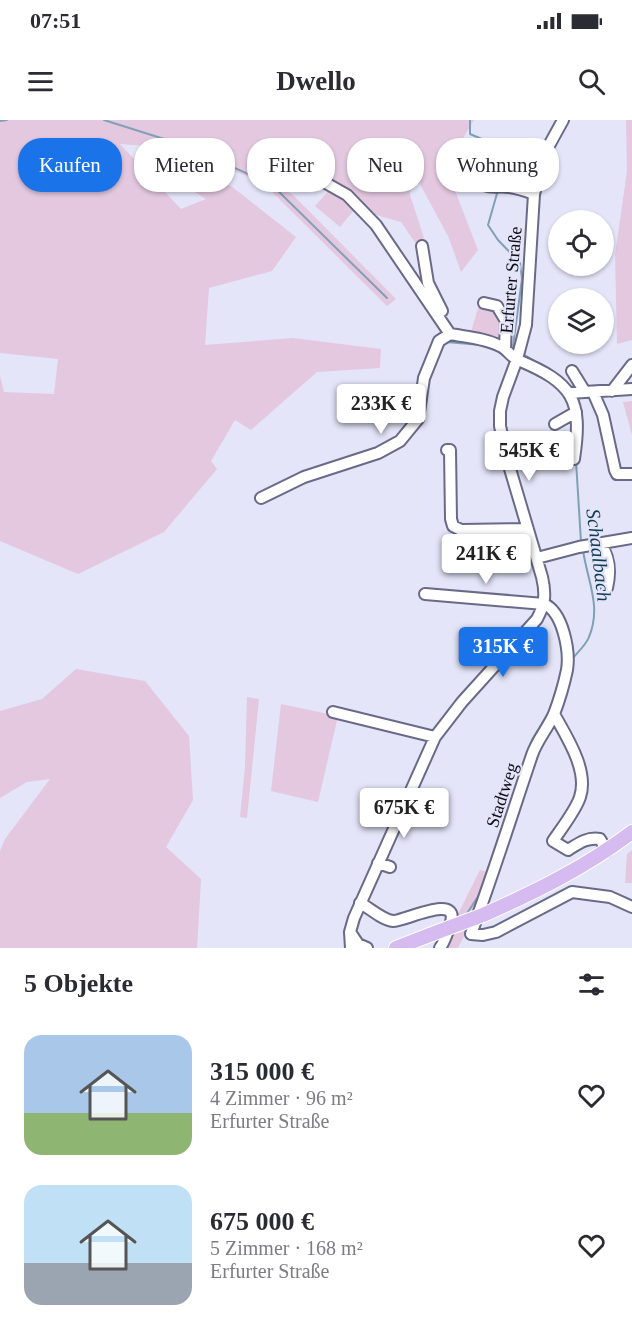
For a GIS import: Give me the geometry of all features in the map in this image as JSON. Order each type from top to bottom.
[{"type":"main road","points":[[396,948],[483,915],[555,881],[607,851],[632,832]]},
{"type":"street","name":"Erfurter Straße","points":[[544,604],[546,595],[508,462],[500,426],[500,411],[526,325],[534,194],[546,151],[563,120]]},
{"type":"street","points":[[335,188],[347,195],[376,225],[450,334],[493,343],[519,353],[562,385],[580,392],[632,389]]},
{"type":"street","points":[[527,192],[534,194]]},
{"type":"street","points":[[422,246],[428,283],[446,319],[450,334]]},
{"type":"street","points":[[484,303],[497,306],[506,321],[505,349]]},
{"type":"street","points":[[261,498],[304,477],[378,453],[400,441],[418,419],[424,378],[439,341],[450,334]]},
{"type":"street","points":[[612,391],[632,365]]},
{"type":"street","points":[[572,371],[580,392],[603,415],[617,474],[632,474]]},
{"type":"street","points":[[574,459],[578,422],[576,412],[580,392]]},
{"type":"street","points":[[555,424],[576,412]]},
{"type":"street","points":[[447,450],[450,450],[453,526],[460,530],[528,529]]},
{"type":"street","points":[[537,558],[583,546],[632,538]]},
{"type":"street","points":[[600,543],[609,562],[610,574],[607,588]]},
{"type":"street","points":[[351,948],[350,932],[360,903],[435,738],[462,702],[537,619],[544,604],[425,594]]},
{"type":"street","name":"Stadtweg","points":[[544,604],[556,613],[565,635],[567,662],[554,714],[534,752],[471,934],[483,935],[496,932],[572,892],[610,897],[632,907]]},
{"type":"street","points":[[333,712],[435,738]]},
{"type":"street","points":[[554,714],[573,747],[582,788],[580,799],[553,841],[568,850],[587,838],[600,839],[607,851]]},
{"type":"street","points":[[378,863],[390,867]]},
{"type":"street","points":[[360,903],[395,922],[432,909],[445,909],[450,912],[452,918],[444,943],[440,948]]},
{"type":"street","points":[[350,932],[358,944],[367,948]]},
{"type":"shaded area","points":[[0,120],[474,120],[463,138],[436,138],[436,192],[456,192],[478,250],[461,272],[449,238],[424,192],[424,138],[347,138],[347,190],[335,184],[335,138],[247,138],[247,176],[235,172],[235,138],[134,138],[134,145],[122,144],[122,138],[18,138],[18,192],[122,192],[122,146],[134,159],[134,192],[165,192],[181,209],[206,199],[195,192],[235,192],[235,189],[296,237],[272,271],[209,288],[205,345],[293,338],[381,349],[380,368],[317,372],[251,430],[235,420],[211,461],[217,469],[164,532],[78,574],[0,541],[0,376],[4,392],[54,394],[58,359],[0,353]]},
{"type":"shaded area","points":[[626,120],[632,120],[632,340],[617,344],[615,255],[627,171]]},
{"type":"shaded area","points":[[272,192],[288,192],[293,195],[396,299],[387,306]]},
{"type":"shaded area","points":[[327,192],[334,192],[355,209],[340,227],[315,206]]},
{"type":"shaded area","points":[[351,192],[410,192],[424,238],[416,244],[401,222],[373,214]]},
{"type":"shaded area","points":[[479,305],[489,306],[502,315],[503,332],[497,340],[470,335]]},
{"type":"shaded area","points":[[632,401],[632,435],[623,402]]},
{"type":"shaded area","points":[[76,669],[145,681],[189,736],[193,800],[166,847],[201,879],[197,948],[0,948],[0,851],[5,839],[50,779],[27,782],[0,798],[0,711],[42,699]]},
{"type":"shaded area","points":[[247,697],[259,699],[247,818],[240,817],[245,767]]},
{"type":"shaded area","points":[[281,704],[338,716],[318,802],[271,791]]},
{"type":"shaded area","points":[[632,850],[632,883],[625,883],[627,854]]},
{"type":"shaded area","points":[[480,870],[495,874],[458,948],[441,948]]},
{"type":"waterway","points":[[0,121],[7,120]]},
{"type":"waterway","points":[[104,120],[180,144],[271,184],[387,298]]},
{"type":"waterway","name":"Schaalbach","points":[[470,120],[470,134],[479,138]]},
{"type":"waterway","name":"Schaalbach","points":[[497,192],[488,225],[498,240],[520,263],[522,279],[513,346],[516,348]]},
{"type":"waterway","points":[[446,342],[482,345]]},
{"type":"waterway","name":"Schaalbach","points":[[523,354],[536,362]]},
{"type":"waterway","name":"Schaalbach","points":[[577,396],[580,407]]},
{"type":"waterway","name":"Schaalbach","points":[[576,461],[581,542]]},
{"type":"waterway","name":"Schaalbach","points":[[572,659],[588,640],[593,626],[594,604],[583,550]]},
{"type":"waterway","name":"Schaalbach","points":[[527,753],[550,710],[562,670]]},
{"type":"waterway","name":"Schaalbach","points":[[466,915],[479,895],[520,775]]}]
